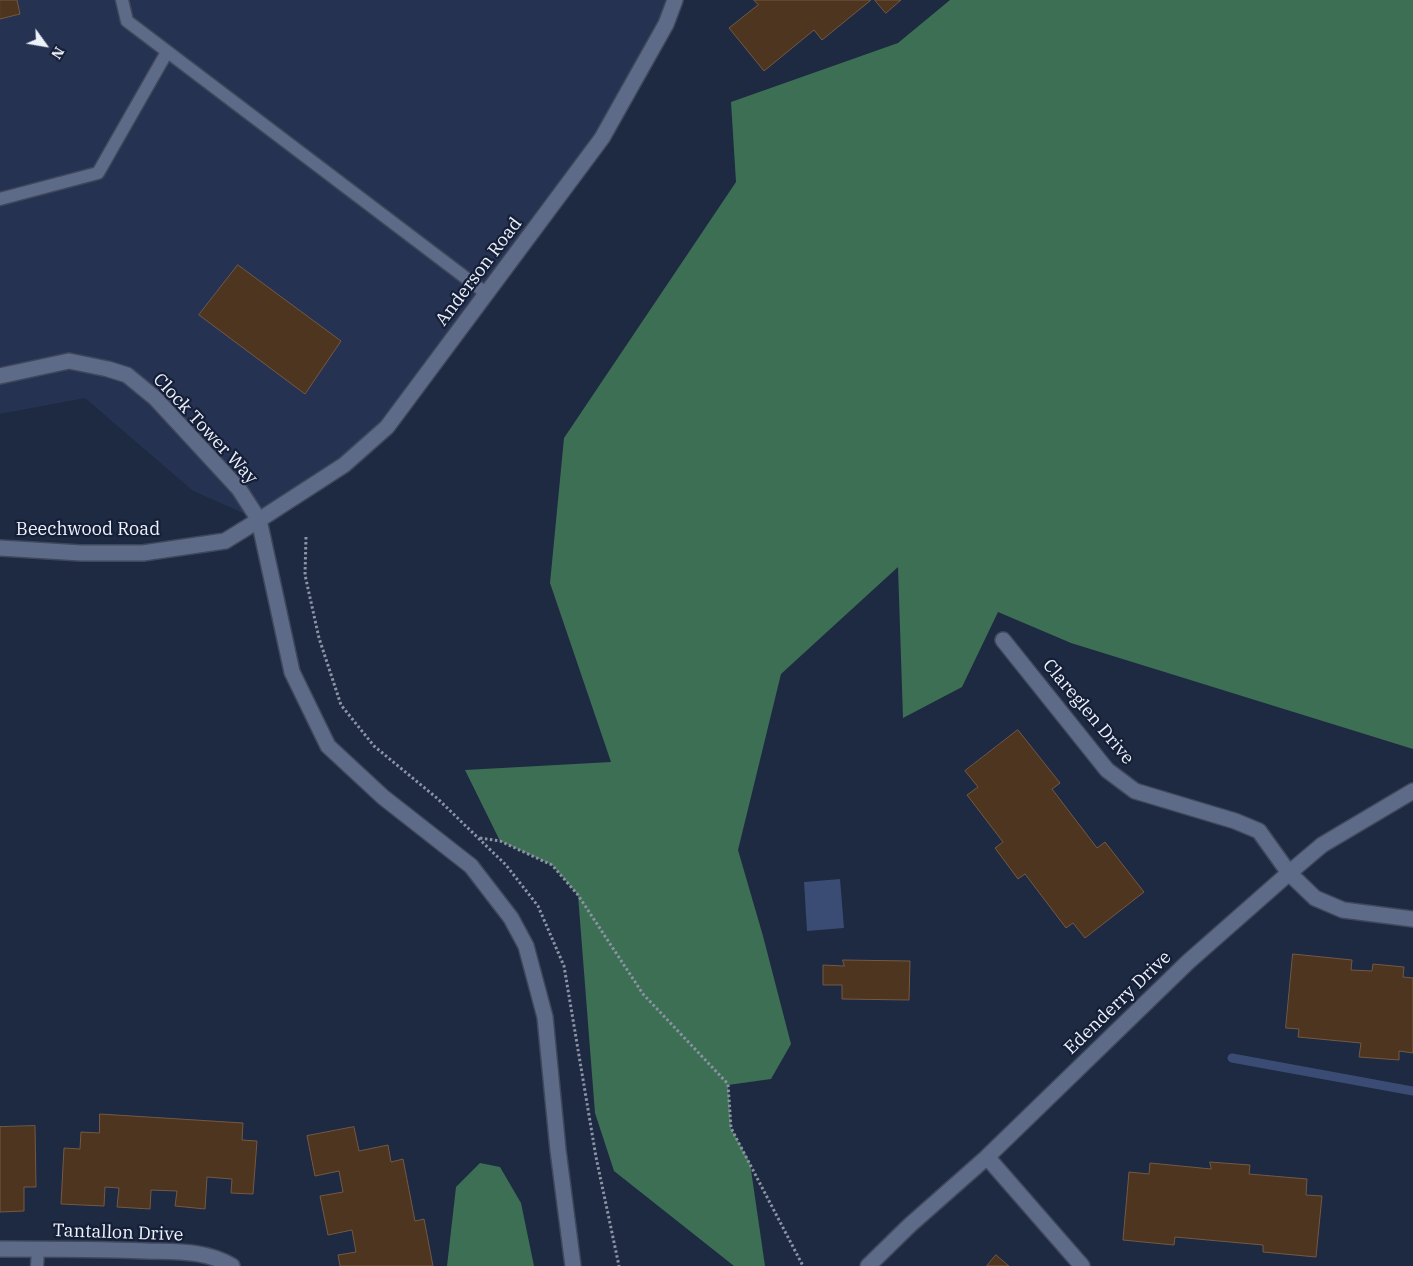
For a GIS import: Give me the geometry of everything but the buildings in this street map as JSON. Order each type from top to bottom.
[{"type":"street","name":"Anderson Road","points":[[259,520],[344,465],[387,427],[602,138],[666,24],[675,0]]},
{"type":"street","name":"Clock Tower Way","points":[[0,376],[69,361],[127,375],[155,398],[239,489],[259,520]]},
{"type":"street","name":"Beechwood Road","points":[[0,548],[81,553],[143,553],[225,541],[259,520]]},
{"type":"street","points":[[259,520],[292,672],[328,746],[384,797],[471,866],[511,918],[526,946],[545,1017],[558,1150],[573,1266]]},
{"type":"street","name":"Clareglen Drive","points":[[1003,640],[1107,770],[1135,791],[1235,820],[1259,831],[1289,873],[1315,898],[1343,910],[1413,919]]},
{"type":"street","name":"Edenderry Drive","points":[[868,1266],[910,1225],[987,1157],[1175,974],[1289,873],[1322,845],[1413,791]]},
{"type":"street","points":[[987,1157],[1082,1266]]},
{"type":"street","name":"Tantallon Drive","points":[[0,1249],[88,1248],[202,1254],[222,1260],[232,1266]]},
{"type":"lane","points":[[122,0],[127,21],[487,294]]},
{"type":"lane","points":[[0,199],[98,173],[167,52]]},
{"type":"lane","points":[[37,1266],[38,1249]]},
{"type":"path","points":[[470,837],[500,841],[552,865],[578,895],[643,994],[728,1084],[731,1128],[803,1266]]},
{"type":"shaded area","points":[[0,0],[675,0],[602,138],[387,427],[259,520],[193,491],[85,398],[0,414]]},
{"type":"shaded area","points":[[840,879],[844,928],[807,931],[804,882]]},
{"type":"green space","points":[[950,0],[1413,0],[1413,749],[1071,643],[998,612],[962,687],[903,718],[898,567],[781,674],[738,850],[791,1044],[771,1079],[728,1085],[731,1128],[750,1163],[765,1266],[734,1266],[614,1171],[595,1113],[578,895],[552,865],[500,841],[465,770],[611,762],[550,583],[564,438],[736,182],[731,102],[898,43]]},
{"type":"green space","points":[[480,1163],[500,1167],[521,1203],[534,1266],[447,1266],[456,1187]]},
{"type":"waterway","points":[[1232,1058],[1413,1091]]}]
